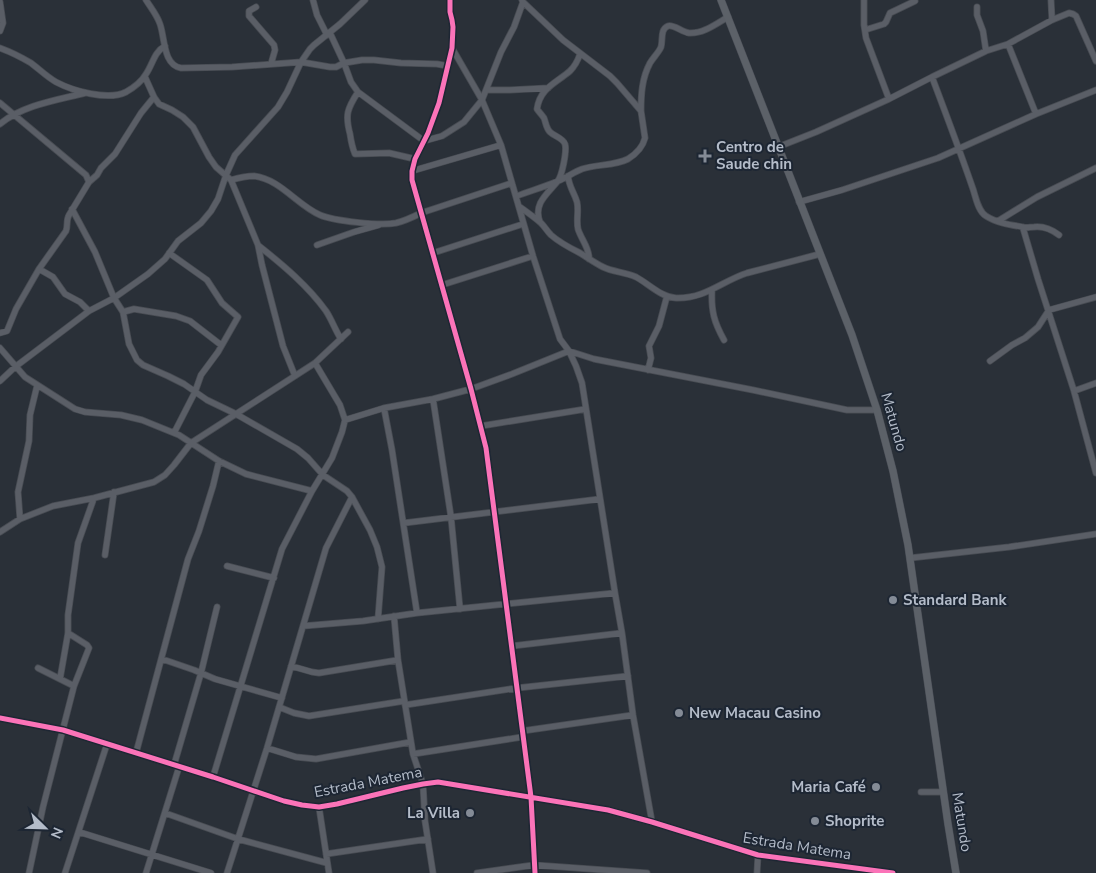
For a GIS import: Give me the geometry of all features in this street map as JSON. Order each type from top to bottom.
[{"type":"main road","name":"Matundo","points":[[721,0],[852,336],[877,410],[893,471],[910,558],[956,873]]},
{"type":"street","points":[[146,0],[157,16],[161,26],[170,62],[173,66],[181,68],[232,67],[301,62],[336,67],[344,63],[362,60],[448,66]]},
{"type":"street","points":[[313,0],[317,15],[329,34],[344,63],[351,82],[358,92],[424,141]]},
{"type":"street","points":[[0,381],[15,367],[89,311],[114,298],[148,274],[165,259],[178,241],[201,223],[218,199],[235,156],[278,107],[301,62],[314,45],[329,34],[365,0]]},
{"type":"street","points":[[450,0],[453,27],[452,48],[439,102],[415,159],[412,180],[486,448],[531,797],[535,873]]},
{"type":"street","points":[[864,0],[865,30],[868,44],[889,99]]},
{"type":"street","points":[[1050,0],[1052,20]]},
{"type":"street","points":[[424,141],[442,136],[464,122],[482,100],[501,52],[514,28],[523,1],[563,40],[610,76],[641,111]]},
{"type":"street","points":[[865,30],[884,24],[890,13],[915,1]]},
{"type":"street","points":[[0,2],[4,23],[0,31]]},
{"type":"street","points":[[256,7],[249,11],[248,16],[274,44],[275,50],[271,64]]},
{"type":"street","points":[[977,7],[977,15],[983,31],[986,51]]},
{"type":"street","points":[[778,147],[889,99],[932,76],[986,51],[1008,44],[1069,13],[1075,15],[1096,61]]},
{"type":"street","points":[[517,196],[588,168],[619,162],[636,153],[645,138],[641,111],[642,81],[645,72],[661,47],[665,28],[672,26],[682,32],[694,33],[704,30],[728,17]]},
{"type":"street","points":[[1008,44],[1036,114]]},
{"type":"street","points":[[0,48],[29,62],[59,83],[85,93],[111,95],[124,92],[145,77],[158,51],[165,46]]},
{"type":"street","points":[[452,48],[482,100],[501,145],[517,196],[523,224],[560,339],[569,351],[582,383],[614,593],[622,633],[633,715],[652,822]]},
{"type":"street","points":[[541,223],[538,216],[540,204],[547,192],[559,181],[565,144],[546,128],[545,120],[537,109],[540,97],[548,88],[571,70],[580,54]]},
{"type":"street","points":[[932,76],[981,210],[986,216],[998,221],[1023,228],[1041,226],[1050,229],[1058,235]]},
{"type":"street","points":[[145,77],[159,104],[183,117],[193,128],[216,167],[231,180],[258,245],[283,346],[295,376]]},
{"type":"street","points":[[487,90],[548,88]]},
{"type":"street","points":[[799,202],[883,178],[938,158],[1036,114],[1096,90]]},
{"type":"street","points":[[358,92],[350,104],[346,120],[354,154],[389,154],[415,159]]},
{"type":"street","points":[[0,124],[14,114],[42,103],[85,93]]},
{"type":"street","points":[[0,333],[6,331],[16,309],[39,269],[66,231],[68,217],[89,182],[115,154],[141,113],[154,97]]},
{"type":"street","points":[[0,103],[86,174],[89,182]]},
{"type":"street","points":[[412,171],[501,145]]},
{"type":"street","points":[[998,221],[1037,197],[1096,168]]},
{"type":"street","points":[[231,180],[253,176],[266,179],[319,214],[344,220],[382,224],[407,220],[421,213],[512,183]]},
{"type":"street","points":[[568,176],[577,204],[577,224],[581,238],[590,254],[589,259]]},
{"type":"street","points":[[520,207],[567,247],[604,268],[637,278],[667,296],[675,298],[693,296],[712,290],[742,274],[820,254]]},
{"type":"street","points":[[72,209],[94,252],[114,298],[123,312],[129,344],[137,360],[297,449],[323,475],[347,491],[352,497],[370,530],[382,567],[378,619]]},
{"type":"street","points":[[316,245],[382,224]]},
{"type":"street","points":[[433,253],[523,224]]},
{"type":"street","points":[[1023,228],[1074,391],[1096,473]]},
{"type":"street","points":[[258,245],[304,285],[327,312],[341,339]]},
{"type":"street","points":[[169,252],[208,281],[222,303],[238,317],[215,358],[201,375],[195,392],[174,433]]},
{"type":"street","points":[[442,285],[533,256]]},
{"type":"street","points":[[39,269],[54,277],[66,294],[80,302],[89,311]]},
{"type":"street","points":[[712,290],[714,322],[724,340]]},
{"type":"street","points":[[648,370],[651,358],[649,346],[659,326],[667,296]]},
{"type":"street","points":[[990,362],[1038,327],[1049,310],[1096,297]]},
{"type":"street","points":[[123,312],[134,309],[176,316],[190,321],[221,346]]},
{"type":"street","points":[[0,532],[20,520],[52,506],[94,498],[154,482],[165,475],[191,443],[315,363],[348,332]]},
{"type":"street","points":[[0,348],[25,377],[75,409],[84,412],[121,415],[142,420],[174,433],[246,474],[312,491]]},
{"type":"street","points":[[345,420],[384,408],[433,399],[471,389],[569,351],[594,359],[847,410],[877,410]]},
{"type":"street","points":[[213,777],[282,549],[312,491],[332,458],[345,420],[340,405],[315,363]]},
{"type":"street","points":[[1074,391],[1096,383]]},
{"type":"street","points":[[20,520],[18,492],[29,441],[30,415],[38,386]]},
{"type":"street","points":[[433,399],[451,517],[460,609]]},
{"type":"street","points":[[384,408],[417,613]]},
{"type":"street","points":[[481,426],[586,410]]},
{"type":"street","points":[[136,753],[188,559],[199,532],[219,460]]},
{"type":"street","points":[[105,555],[114,492]]},
{"type":"street","points":[[227,873],[254,791],[326,548],[352,497]]},
{"type":"street","points":[[60,679],[68,634],[68,615],[78,544],[94,498]]},
{"type":"street","points":[[404,523],[600,499]]},
{"type":"street","points":[[910,558],[1009,547],[1096,534]]},
{"type":"street","points":[[227,566],[274,578]]},
{"type":"street","points":[[303,626],[614,593]]},
{"type":"street","points":[[146,873],[165,813],[202,673],[217,607]]},
{"type":"street","points":[[394,616],[398,660],[413,754],[423,784],[425,821],[433,873]]},
{"type":"street","points":[[512,646],[622,633]]},
{"type":"street","points":[[29,873],[43,807],[74,686],[88,646],[68,634]]},
{"type":"street","points":[[162,659],[240,687],[282,698]]},
{"type":"street","points":[[291,666],[319,673],[398,660]]},
{"type":"street","points":[[38,668],[74,686]]},
{"type":"street","points":[[279,707],[294,713],[310,716],[517,688],[628,676]]},
{"type":"street","points":[[413,754],[633,715]]},
{"type":"street","name":"Estrada Matema","points":[[0,718],[63,730],[284,801],[319,807],[438,782],[608,810],[758,855],[893,873]]},
{"type":"street","points":[[267,748],[296,757],[316,759],[411,742]]},
{"type":"street","points":[[64,873],[107,744]]},
{"type":"street","points":[[920,792],[943,792]]},
{"type":"street","points":[[319,807],[329,873]]},
{"type":"street","points":[[165,813],[238,839],[327,863]]},
{"type":"street","points":[[79,832],[211,873]]},
{"type":"street","points":[[326,854],[428,839]]},
{"type":"street","points":[[757,873],[758,855]]},
{"type":"street","points":[[477,873],[534,865],[647,873]]},
{"type":"cycle path","points":[[450,0],[453,27],[452,48],[439,103],[428,133],[415,159],[412,180],[486,448],[531,797],[535,873]]},
{"type":"cycle path","points":[[0,718],[63,730],[284,801],[302,805],[319,807],[337,804],[403,788],[438,782],[608,810],[758,855],[893,873]]},
{"type":"place","name":"Centro de Saude chin","points":[[705,156]]},
{"type":"place","name":"Standard Bank","points":[[893,600]]},
{"type":"place","name":"New Macau Casino","points":[[679,713]]},
{"type":"place","name":"Maria Café","points":[[876,787]]},
{"type":"place","name":"La Villa","points":[[470,813]]},
{"type":"place","name":"Shoprite","points":[[815,821]]}]
